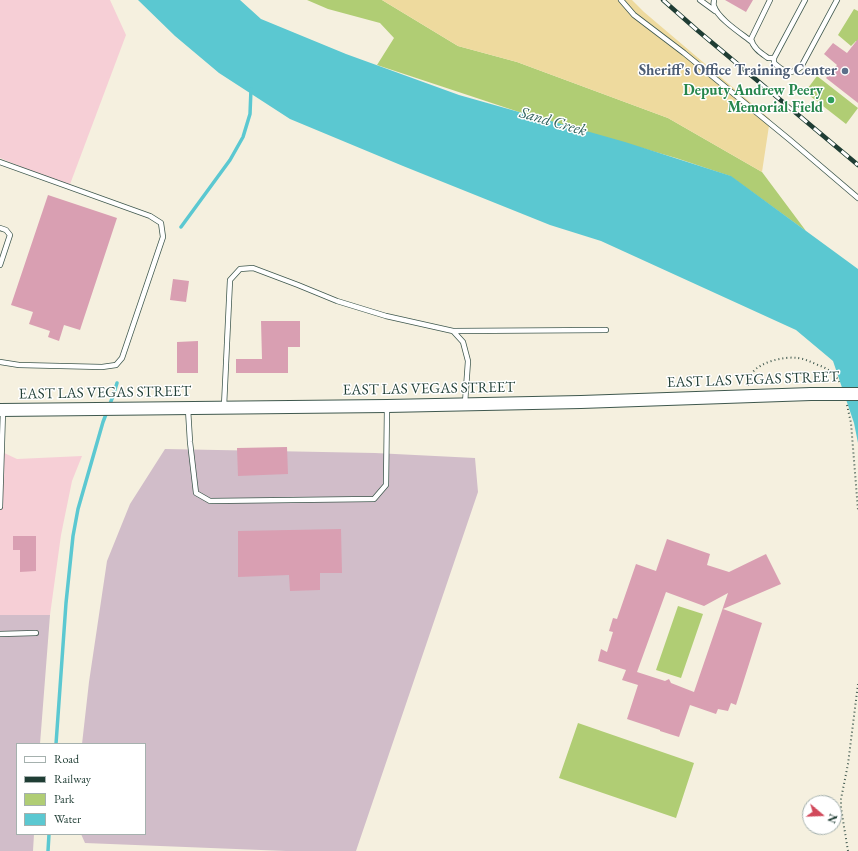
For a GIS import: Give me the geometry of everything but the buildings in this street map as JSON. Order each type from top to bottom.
[{"type":"street","name":"EAST LAS VEGAS STREET","points":[[1,410],[387,406],[858,394]]},
{"type":"lane","points":[[620,0],[634,15],[690,58],[858,198]]},
{"type":"lane","points":[[700,0],[717,12]]},
{"type":"lane","points":[[714,0],[714,6],[723,19],[752,42],[756,49],[768,58],[774,58]]},
{"type":"lane","points":[[752,42],[753,35],[770,0]]},
{"type":"lane","points":[[805,0],[774,58],[774,63],[780,68],[792,73],[801,67],[837,0]]},
{"type":"lane","points":[[0,162],[150,216],[161,223],[163,237],[122,358],[116,365],[102,367],[19,365],[0,362]]},
{"type":"lane","points":[[0,228],[6,230],[10,234],[0,265]]},
{"type":"lane","points":[[224,408],[230,280],[240,269],[253,268],[337,302],[386,316],[453,331],[606,330]]},
{"type":"lane","points":[[453,331],[463,342],[468,361],[465,404]]},
{"type":"lane","points":[[188,408],[196,493],[210,501],[374,500],[386,486],[387,406]]},
{"type":"lane","points":[[0,507],[1,410]]},
{"type":"lane","points":[[0,634],[36,633]]},
{"type":"path","points":[[848,851],[841,808],[841,799],[848,764],[858,684]]},
{"type":"shaded area","points":[[0,0],[110,0],[126,35],[69,187],[0,158]]},
{"type":"shaded area","points":[[165,449],[375,453],[475,458],[478,492],[356,851],[286,851],[85,843],[81,835],[146,835],[146,743],[82,743],[89,682],[107,561],[130,504]]},
{"type":"shaded area","points":[[0,451],[17,459],[82,456],[72,481],[61,535],[50,615],[0,615]]},
{"type":"shaded area","points":[[0,615],[50,615],[40,743],[16,743],[16,835],[34,835],[33,851],[0,851]]},
{"type":"green space","points":[[307,0],[382,0],[458,46],[517,62],[668,118],[762,172],[806,231],[730,176],[676,158],[522,113],[377,65],[394,38],[380,23],[328,9]]},
{"type":"green space","points":[[854,9],[858,11],[858,42],[856,41],[851,46],[838,35]]},
{"type":"green space","name":"Deputy Andrew Peery Memorial Field","points":[[817,76],[858,108],[846,124],[805,92]]},
{"type":"green space","points":[[678,606],[703,614],[681,678],[656,670]]},
{"type":"green space","points":[[578,723],[694,763],[676,818],[559,778]]},
{"type":"sand","points":[[382,0],[632,0],[644,12],[770,119],[762,172],[668,118],[517,62],[458,46]]},
{"type":"water","name":"Sand Creek","points":[[138,0],[240,0],[261,19],[346,54],[459,95],[625,142],[731,176],[858,269],[858,443],[854,423],[833,361],[796,330],[601,241],[550,225],[290,119],[219,73],[175,36]]},
{"type":"waterway","points":[[181,227],[230,160],[243,137],[250,114],[251,89]]},
{"type":"waterway","points":[[56,743],[66,603],[73,536],[78,509],[103,422],[117,383]]},
{"type":"waterway","points":[[48,851],[49,835]]},
{"type":"railway","points":[[663,0],[858,165]]},
{"type":"place","name":"Sheriff's Office Training Center","points":[[845,71]]},
{"type":"place","name":"Deputy Andrew Peery Memorial Field","points":[[831,100]]}]
